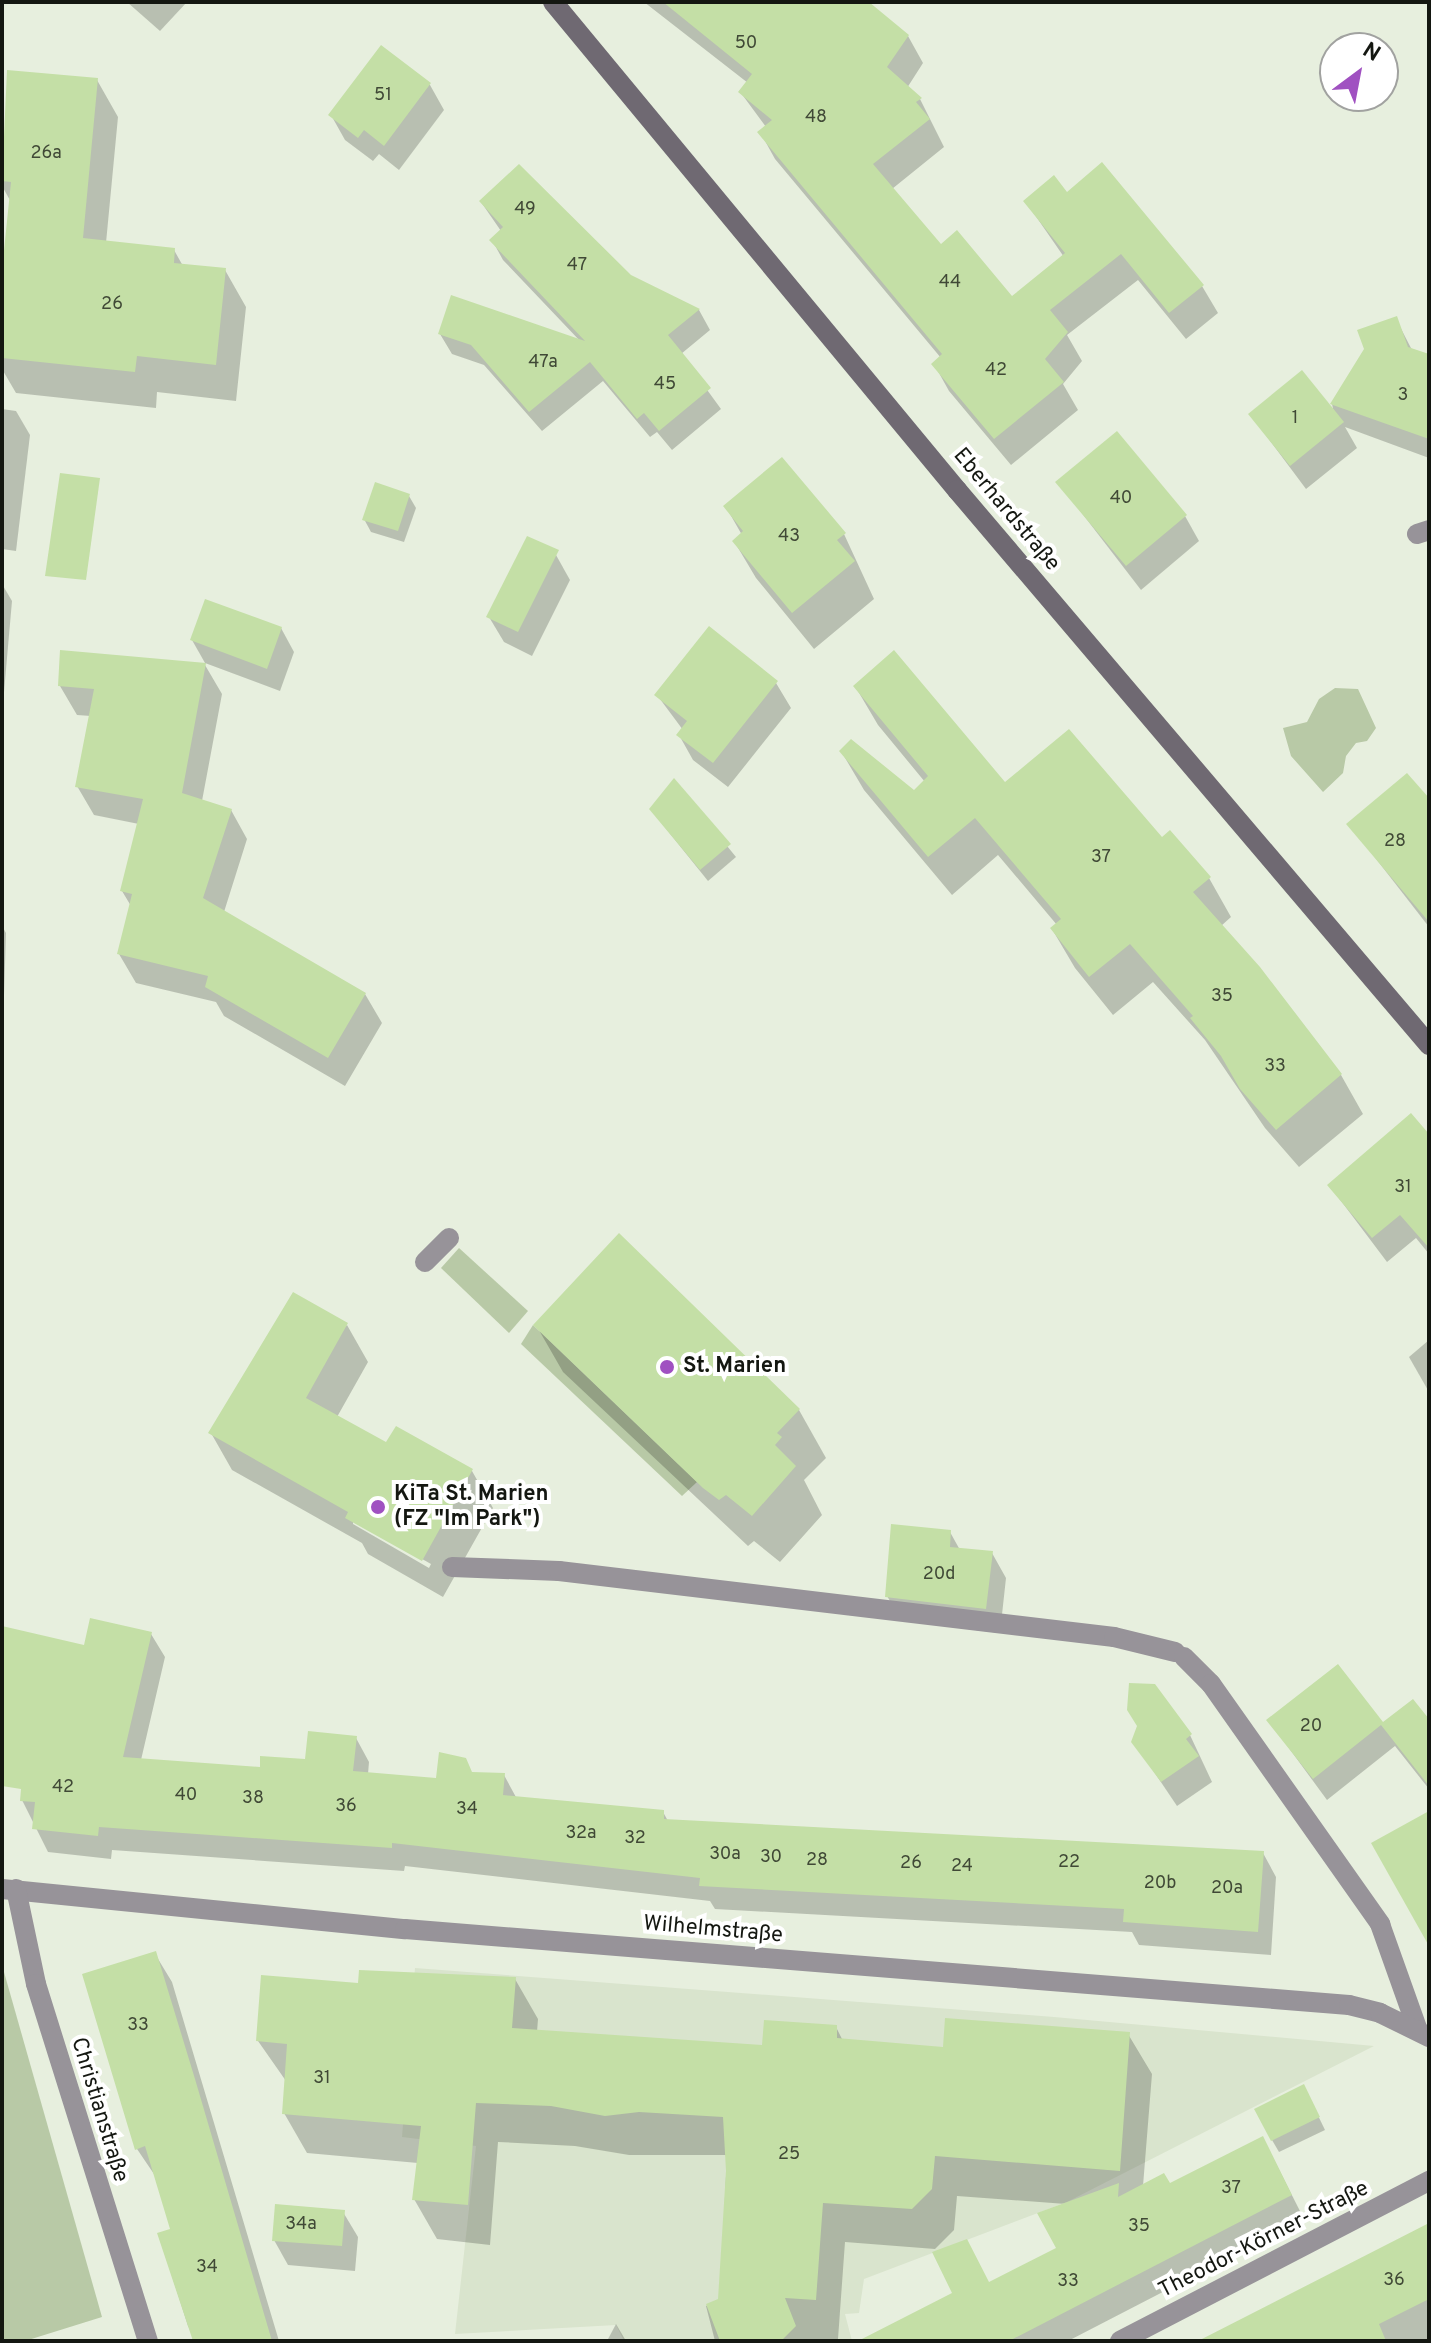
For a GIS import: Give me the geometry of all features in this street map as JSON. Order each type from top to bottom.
[{"type":"main road","name":"Eberhardstraße","points":[[553,2],[957,490],[1429,1045]]},
{"type":"street","points":[[425,1262],[449,1238]]},
{"type":"street","name":"Wilhelmstraße","points":[[452,1567],[559,1571],[1114,1637],[1180,1654],[1211,1684],[1380,1924],[1423,2033]]},
{"type":"street","name":"Wilhelmstraße","points":[[9,1889],[421,1930],[1349,2005],[1423,2033]]},
{"type":"street","name":"Christianstraße","points":[[9,1889],[137,2320],[148,2341]]},
{"type":"street","name":"Theodor-Körner-Straße","points":[[1120,2341],[1429,2181]]},
{"type":"shaded area","points":[[1335,688],[1358,689],[1376,728],[1367,741],[1356,743],[1346,756],[1343,773],[1323,792],[1291,756],[1283,728],[1307,722],[1319,699]]},
{"type":"shaded area","points":[[459,1248],[528,1311],[509,1333],[441,1268]]},
{"type":"shaded area","points":[[533,1325],[697,1482],[682,1496],[521,1344]]},
{"type":"shaded area","points":[[2,1965],[102,2317],[25,2341],[2,2341]]},
{"type":"shaded area","points":[[415,1968],[1054,2017],[1374,2046],[1067,2202],[864,2279],[859,2313],[845,2314],[852,2341],[624,2341],[616,2325],[455,2334],[476,2146],[402,2137]]},
{"type":"building","points":[[663,2],[869,2],[909,35],[887,67],[922,98],[916,102],[930,119],[873,164],[941,244],[957,230],[1012,296],[1065,253],[1023,201],[1054,175],[1067,192],[1102,162],[1204,285],[1169,313],[1121,254],[1050,310],[1068,332],[1045,359],[1064,382],[994,439],[931,364],[942,354],[757,132],[772,120],[738,92],[752,74]]},
{"type":"building","points":[[381,45],[431,83],[384,146],[364,130],[358,138],[328,115]]},
{"type":"building","points":[[7,70],[98,78],[83,238],[175,248],[174,263],[226,268],[216,365],[137,356],[135,372],[2,358],[2,270],[11,182],[2,181]]},
{"type":"building","points":[[519,164],[631,275],[700,309],[668,335],[711,388],[659,431],[644,413],[637,419],[590,362],[529,412],[471,345],[438,334],[451,295],[585,341],[489,240],[503,227],[479,201]]},
{"type":"building","points":[[1397,316],[1408,347],[1429,354],[1429,439],[1330,404],[1364,349],[1357,330]]},
{"type":"building","points":[[1302,370],[1344,422],[1290,466],[1248,414]]},
{"type":"building","points":[[1117,431],[1187,515],[1126,566],[1055,482]]},
{"type":"building","points":[[782,457],[846,533],[837,540],[855,561],[792,613],[732,541],[743,531],[723,506]]},
{"type":"building","points":[[60,473],[100,478],[86,580],[45,576]]},
{"type":"building","points":[[375,482],[410,494],[398,531],[362,520]]},
{"type":"building","points":[[527,536],[559,550],[518,632],[486,617]]},
{"type":"building","points":[[205,599],[282,627],[267,669],[190,640]]},
{"type":"building","points":[[709,626],[778,681],[713,763],[676,735],[687,721],[654,695]]},
{"type":"building","points":[[60,650],[206,663],[182,793],[232,809],[203,898],[366,993],[328,1058],[205,987],[208,976],[117,954],[132,894],[120,891],[143,799],[75,787],[94,689],[58,686]]},
{"type":"building","points":[[894,650],[1005,782],[1069,729],[1162,837],[1170,830],[1211,877],[1193,892],[1260,967],[1342,1074],[1276,1130],[1240,1089],[1221,1056],[1190,1018],[1193,1016],[1130,944],[1089,977],[1050,928],[1061,919],[975,818],[928,857],[839,751],[851,739],[914,790],[928,776],[853,686]]},
{"type":"building","points":[[1407,773],[1429,798],[1429,922],[1346,824]]},
{"type":"building","points":[[674,778],[731,844],[700,870],[649,809]]},
{"type":"building","points":[[1411,1113],[1429,1134],[1429,1248],[1400,1215],[1372,1238],[1327,1185]]},
{"type":"building","name":"St. Marien","points":[[619,1233],[800,1409],[777,1433],[782,1437],[775,1445],[796,1466],[752,1516],[726,1495],[719,1500],[703,1488],[533,1325]]},
{"type":"building","points":[[293,1292],[348,1323],[306,1398],[386,1442],[396,1426],[473,1469],[422,1561],[345,1518],[348,1512],[208,1433]]},
{"type":"building","points":[[891,1524],[951,1530],[950,1547],[993,1551],[986,1609],[885,1597]]},
{"type":"building","points":[[90,1618],[152,1632],[123,1757],[260,1767],[260,1756],[305,1759],[308,1731],[357,1736],[353,1771],[436,1778],[439,1752],[466,1758],[472,1772],[505,1773],[503,1795],[664,1810],[664,1819],[1264,1851],[1258,1932],[1123,1922],[1124,1909],[699,1886],[700,1878],[392,1843],[392,1848],[99,1827],[98,1836],[32,1829],[35,1802],[20,1801],[21,1789],[2,1786],[2,1626],[84,1645]]},
{"type":"building","points":[[1338,1664],[1383,1722],[1413,1699],[1429,1719],[1429,1786],[1381,1725],[1313,1779],[1266,1720]]},
{"type":"building","points":[[1129,1683],[1155,1684],[1192,1734],[1186,1739],[1199,1756],[1161,1782],[1131,1742],[1137,1726],[1127,1710]]},
{"type":"building","points":[[1429,1811],[1429,1946],[1371,1843]]},
{"type":"building","points":[[156,1951],[272,2341],[193,2341],[157,2233],[170,2229],[145,2146],[135,2150],[82,1974]]},
{"type":"building","points":[[359,1970],[516,1977],[512,2028],[762,2045],[764,2020],[837,2025],[837,2038],[943,2047],[945,2018],[1130,2032],[1120,2171],[935,2156],[932,2189],[912,2209],[823,2203],[816,2300],[785,2298],[796,2326],[781,2341],[720,2341],[706,2304],[718,2299],[726,2171],[723,2117],[639,2112],[605,2116],[551,2106],[476,2103],[468,2205],[412,2200],[421,2126],[282,2114],[287,2044],[256,2041],[261,1975],[358,1983]]},
{"type":"building","points":[[1304,2084],[1320,2117],[1271,2141],[1254,2109]]},
{"type":"building","points":[[1263,2136],[1292,2195],[1009,2341],[858,2341],[952,2293],[932,2252],[967,2239],[989,2282],[1056,2248],[1037,2213],[1119,2183],[1118,2197],[1164,2173],[1170,2183]]},
{"type":"building","points":[[275,2204],[345,2210],[342,2246],[272,2241]]},
{"type":"building","points":[[1429,2223],[1429,2299],[1379,2324],[1386,2341],[1198,2341]]},
{"type":"place","name":"St. Marien","points":[[667,1367]]},
{"type":"place","name":"KiTa St. Marien (FZ \"Im Park\")","points":[[378,1507]]}]
